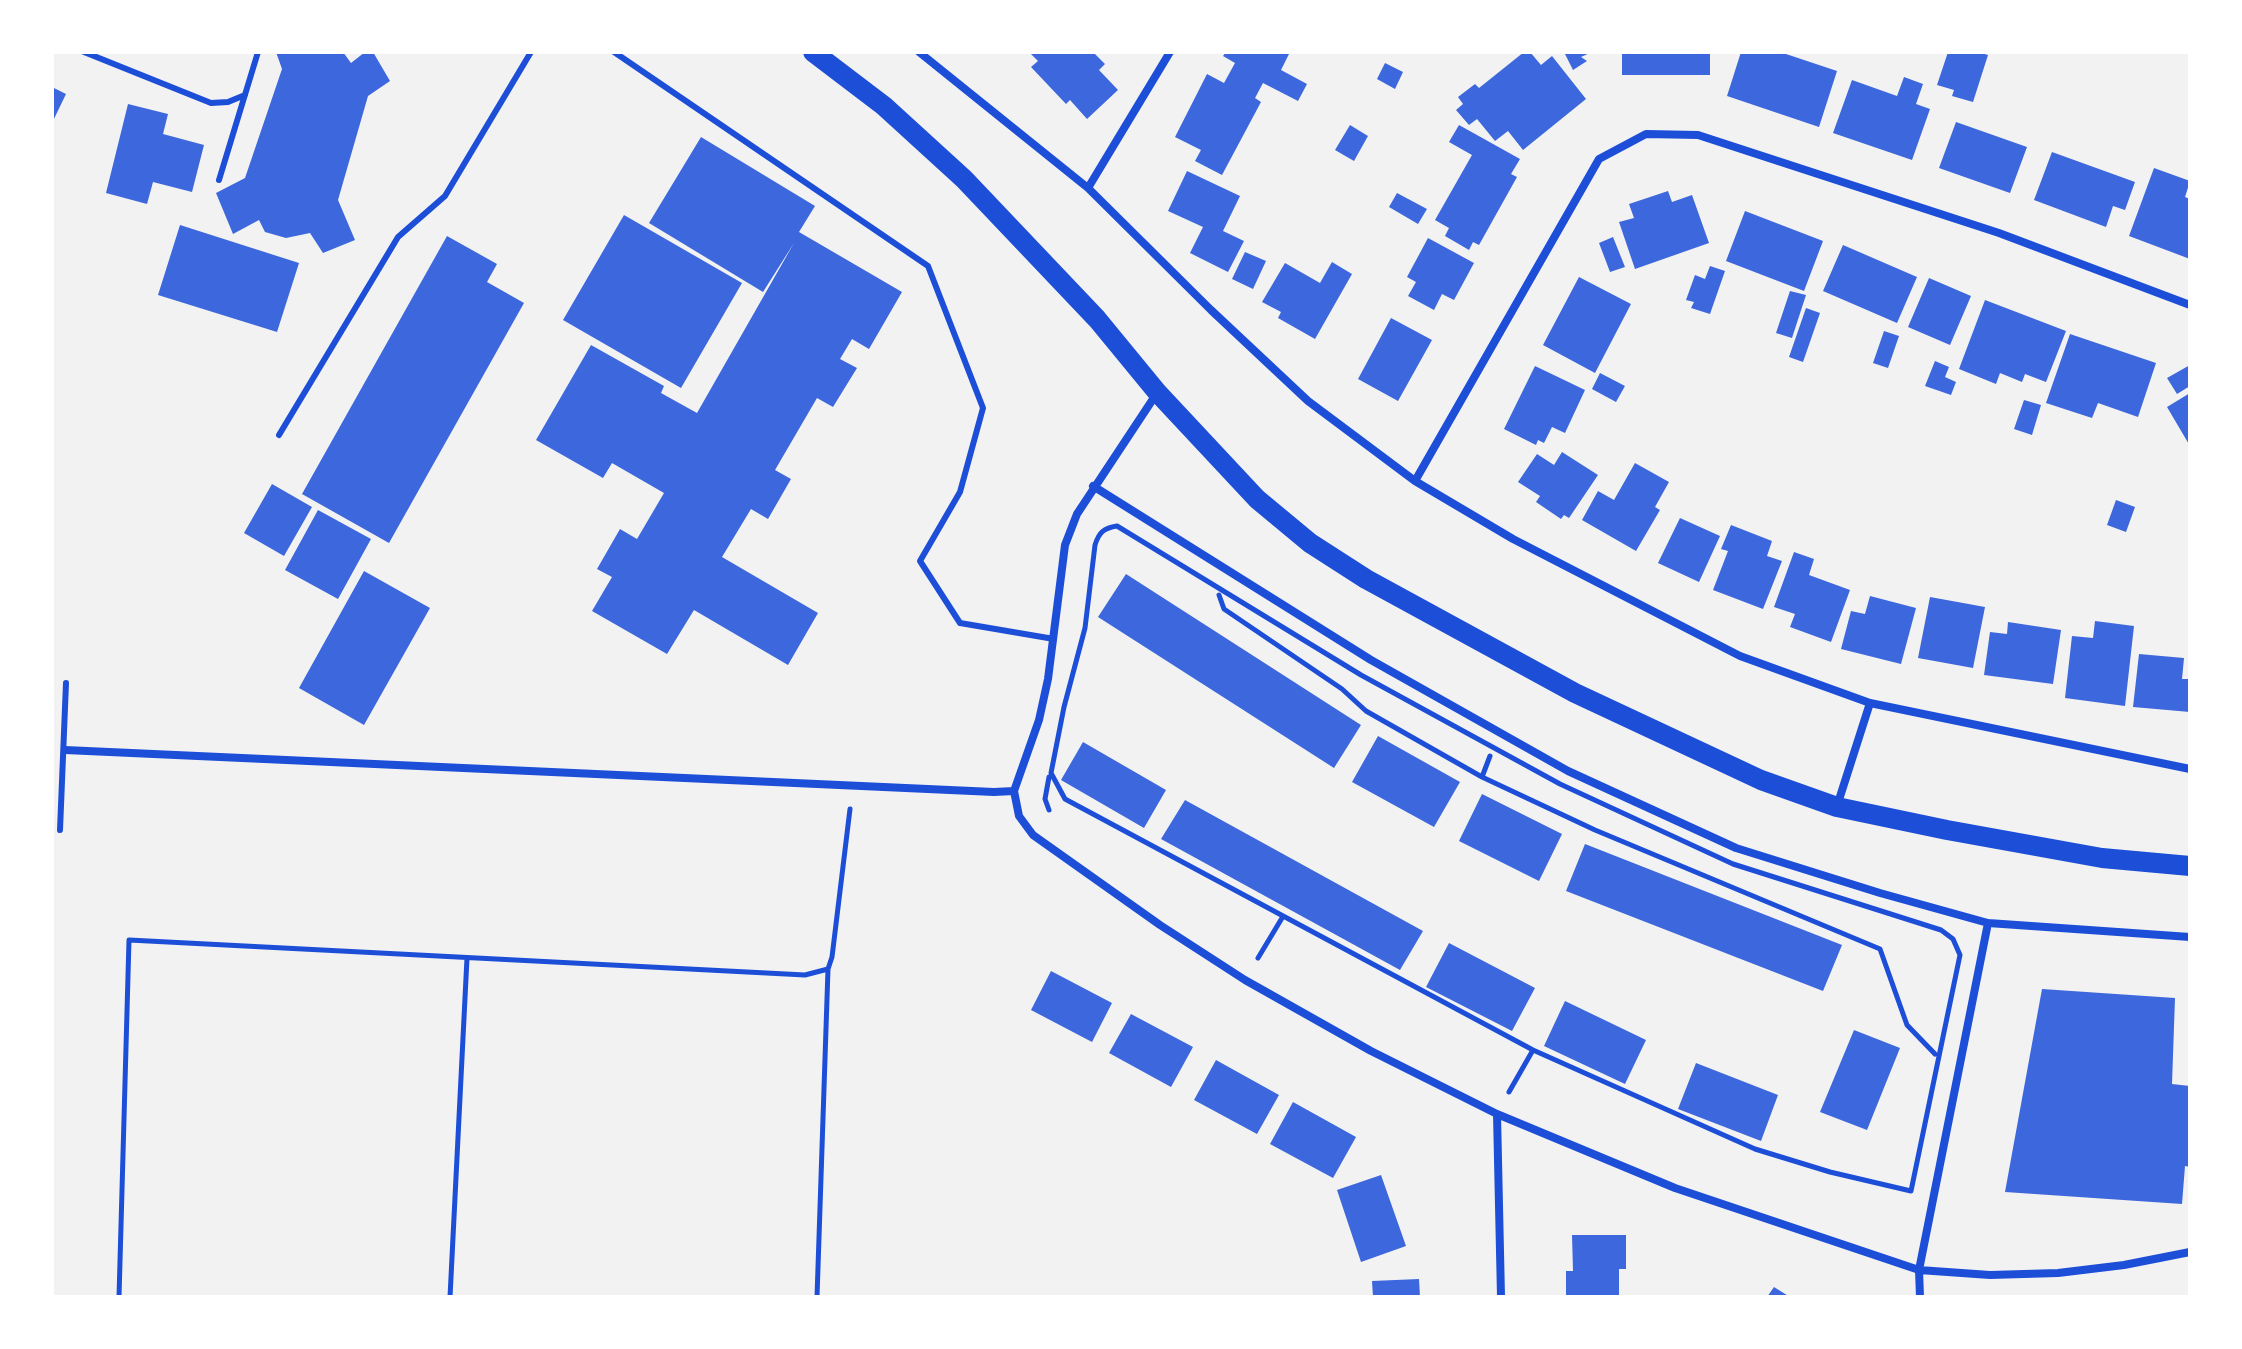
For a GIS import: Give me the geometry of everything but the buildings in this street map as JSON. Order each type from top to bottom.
[{"type":"main road","points":[[813,52],[884,106],[964,179],[1097,319],[1157,392],[1257,499],[1310,543],[1366,579],[1575,693],[1761,780],[1837,807],[2102,858],[2190,866]]},
{"type":"street","points":[[919,52],[1088,188],[1308,401],[1415,481],[1513,539],[1740,656],[1870,703],[2190,769]]},
{"type":"street","points":[[1088,188],[1170,52]]},
{"type":"street","points":[[1415,481],[1599,159],[1646,134],[1698,135],[1999,233],[2190,305]]},
{"type":"street","points":[[1157,392],[1093,486],[1077,514],[1065,545],[1054,639],[1039,720],[1014,791],[1019,816],[1033,835],[1160,925],[1245,980],[1371,1051],[1497,1114],[1675,1188],[1919,1270],[1990,1275],[2058,1273],[2124,1265],[2190,1252]]},
{"type":"street","points":[[1093,486],[1371,660],[1568,771],[1736,848],[1988,923],[2190,937]]},
{"type":"street","points":[[1837,807],[1870,703]]},
{"type":"street","points":[[65,750],[1014,791]]},
{"type":"street","points":[[1920,1297],[1919,1270],[1988,923]]},
{"type":"street","points":[[1497,1114],[1501,1297]]},
{"type":"lane","points":[[84,52],[211,103],[228,102],[245,95]]},
{"type":"lane","points":[[219,180],[258,52]]},
{"type":"lane","points":[[279,435],[398,237],[445,196],[531,52]]},
{"type":"lane","points":[[614,52],[928,266],[983,408],[960,492],[920,561],[960,623],[1054,639]]},
{"type":"lane","points":[[60,830],[66,683]]},
{"type":"path","points":[[1051,773],[1065,799],[1533,1050],[1755,1149],[1830,1172],[1911,1191],[1960,955],[1953,939],[1941,930],[1733,864],[1560,784],[1361,675],[1117,526],[1105,528],[1098,535],[1085,628],[1064,707],[1045,799],[1056,820]]},
{"type":"path","points":[[1215,586],[1224,609],[1342,689],[1366,711],[1482,777],[1595,830],[1880,949],[1907,1025],[1939,1057]]},
{"type":"path","points":[[1482,777],[1493,748]]},
{"type":"path","points":[[817,1297],[828,969],[854,784]]},
{"type":"path","points":[[1245,980],[1282,918]]},
{"type":"path","points":[[119,1297],[129,940],[805,975],[828,969]]},
{"type":"path","points":[[450,1297],[467,958]]},
{"type":"path","points":[[1497,1114],[1533,1050]]}]
